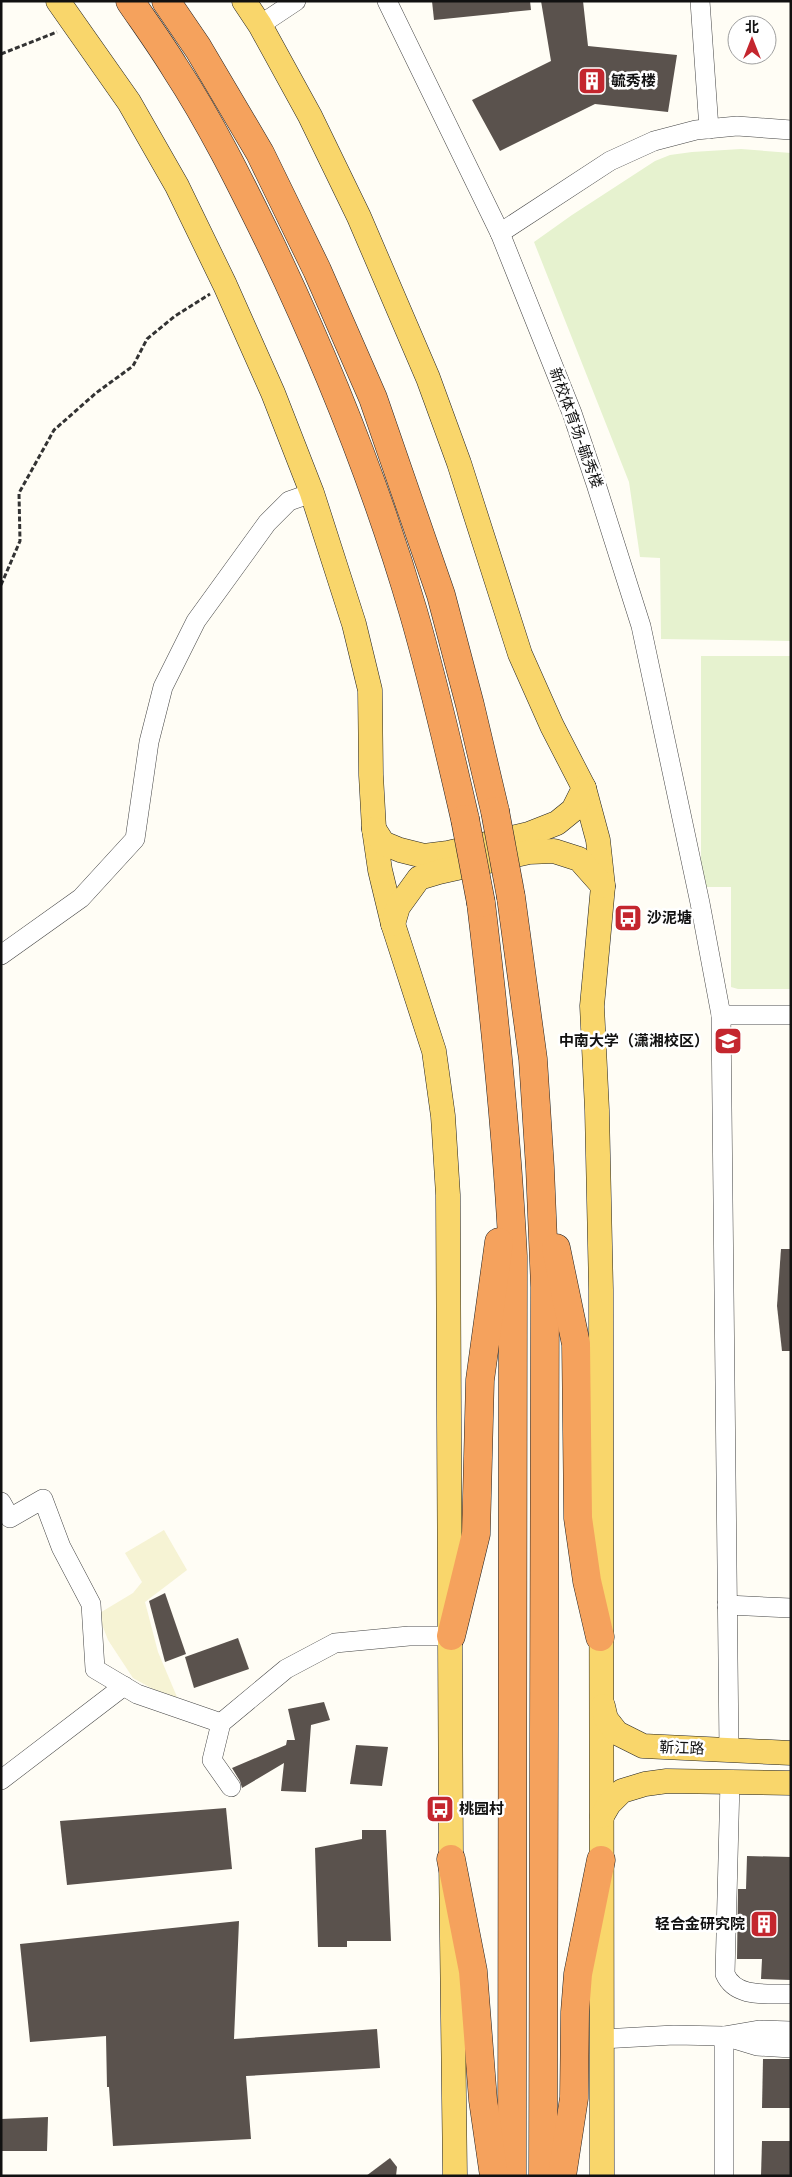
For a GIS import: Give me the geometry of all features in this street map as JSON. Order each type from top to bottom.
[{"type":"highway","points":[[130,1],[176,68],[236,174],[292,289],[343,409],[380,507],[412,610],[441,715],[465,819],[481,903],[498,1040],[509,1171],[513,1256],[512,2176]]},
{"type":"highway","points":[[166,1],[198,48],[260,154],[317,270],[373,398],[441,595],[495,811],[511,897],[533,1059],[545,1287],[543,2176]]},
{"type":"highway","points":[[540,1168],[576,1344],[578,1518],[587,1581],[600,1637]]},
{"type":"highway","points":[[451,1636],[476,1534],[480,1380],[509,1171]]},
{"type":"highway","points":[[451,1859],[472,1971],[483,2100],[494,2176]]},
{"type":"highway","points":[[562,2176],[574,2098],[575,2012],[578,1974],[601,1860]]},
{"type":"main road","points":[[58,1],[129,102],[177,186],[225,285],[273,394],[312,493],[354,624],[370,690],[371,775],[374,829],[380,870],[393,924],[434,1051],[443,1116],[448,1195],[451,1859],[455,2176]]},
{"type":"main road","points":[[244,1],[260,25],[310,116],[359,217],[428,378],[462,472],[520,654],[552,726],[584,788],[598,840],[604,886],[592,1006],[597,1110],[600,1280],[602,2176]]},
{"type":"main road","points":[[374,829],[383,843],[400,850],[424,856],[448,853],[529,834],[556,822],[573,810],[584,788]]},
{"type":"main road","points":[[393,924],[398,907],[419,878],[529,852],[554,851],[579,859],[604,886]]},
{"type":"main road","name":"靳江路","points":[[601,1698],[606,1719],[617,1733],[629,1741],[643,1746],[791,1753]]},
{"type":"main road","points":[[602,1816],[608,1804],[622,1790],[645,1784],[667,1781],[791,1783]]},
{"type":"street","points":[[260,25],[296,1]]},
{"type":"street","name":"新校体育场-毓秀楼","points":[[387,1],[500,233],[572,413],[641,626],[700,903],[721,1015],[729,1750]]},
{"type":"street","points":[[700,1],[709,129]]},
{"type":"street","points":[[500,233],[610,161],[654,141],[682,133],[737,126],[791,130]]},
{"type":"street","points":[[1,955],[81,898],[135,839],[149,742],[162,687],[196,621],[267,523],[289,501],[312,493]]},
{"type":"street","points":[[721,1015],[791,1014]]},
{"type":"street","points":[[1,1502],[10,1518],[44,1499],[61,1547],[91,1604],[95,1669],[136,1694],[221,1723]]},
{"type":"street","points":[[727,1605],[791,1608]]},
{"type":"street","points":[[231,1787],[212,1760],[221,1723],[286,1669],[335,1642],[409,1636],[451,1636]]},
{"type":"street","points":[[1,1780],[124,1686]]},
{"type":"street","points":[[730,1782],[725,1974],[729,1982],[745,1992],[791,1994]]},
{"type":"street","points":[[602,2039],[724,2036],[760,2030],[791,2031]]},
{"type":"street","points":[[724,2036],[757,2046],[791,2048]]},
{"type":"street","points":[[724,2036],[724,2176]]},
{"type":"path","points":[[1,54],[74,25]]},
{"type":"path","points":[[1,585],[20,542],[19,493],[54,430],[96,393],[133,366],[148,340],[175,316],[225,285]]},
{"type":"shaded area","points":[[164,1530],[187,1570],[145,1602],[158,1652],[180,1704],[133,1678],[108,1640],[98,1614],[133,1593],[142,1582],[125,1553]]},
{"type":"green space","points":[[741,149],[791,153],[791,641],[661,639],[660,558],[640,557],[629,482],[534,242],[655,161],[670,155]]},
{"type":"green space","points":[[701,656],[791,656],[791,989],[738,989],[731,987],[731,887],[701,887]]},
{"type":"building","points":[[432,1],[530,1],[531,10],[434,20]]},
{"type":"building","name":"毓秀楼","points":[[541,1],[583,1],[588,46],[677,55],[668,112],[595,104],[500,151],[472,100],[551,61]]},
{"type":"building","points":[[781,1249],[791,1249],[791,1351],[782,1351],[777,1306]]},
{"type":"building","points":[[165,1593],[186,1654],[165,1662],[149,1601]]},
{"type":"building","points":[[238,1638],[249,1669],[194,1688],[185,1657]]},
{"type":"building","points":[[324,1702],[330,1720],[311,1725],[306,1792],[281,1791],[284,1763],[242,1788],[232,1768],[286,1745],[287,1740],[295,1740],[288,1709]]},
{"type":"building","points":[[356,1745],[388,1747],[382,1786],[350,1784]]},
{"type":"building","points":[[226,1808],[232,1869],[67,1885],[60,1821]]},
{"type":"building","points":[[362,1830],[386,1830],[391,1941],[347,1941],[347,1947],[318,1947],[315,1848],[362,1839]]},
{"type":"building","name":"轻合金研究院","points":[[747,1856],[791,1857],[791,1980],[761,1979],[762,1959],[737,1959],[738,1889],[746,1889]]},
{"type":"building","points":[[239,1921],[234,2039],[377,2029],[380,2068],[246,2076],[251,2139],[113,2146],[109,2087],[107,2087],[106,2036],[30,2042],[20,1944]]},
{"type":"building","points":[[763,2059],[791,2059],[791,2108],[762,2108]]},
{"type":"building","points":[[48,2117],[47,2151],[1,2151],[1,2119]]},
{"type":"building","points":[[762,2141],[791,2141],[791,2176],[761,2176]]},
{"type":"building","points":[[390,2158],[397,2167],[396,2176],[366,2176]]},
{"type":"place","name":"毓秀楼","points":[[592,81]]},
{"type":"place","name":"沙泥塘","points":[[628,918]]},
{"type":"place","name":"中南大学（潇湘校区）","points":[[728,1041]]},
{"type":"place","name":"桃园村","points":[[440,1809]]},
{"type":"place","name":"轻合金研究院","points":[[764,1924]]}]
